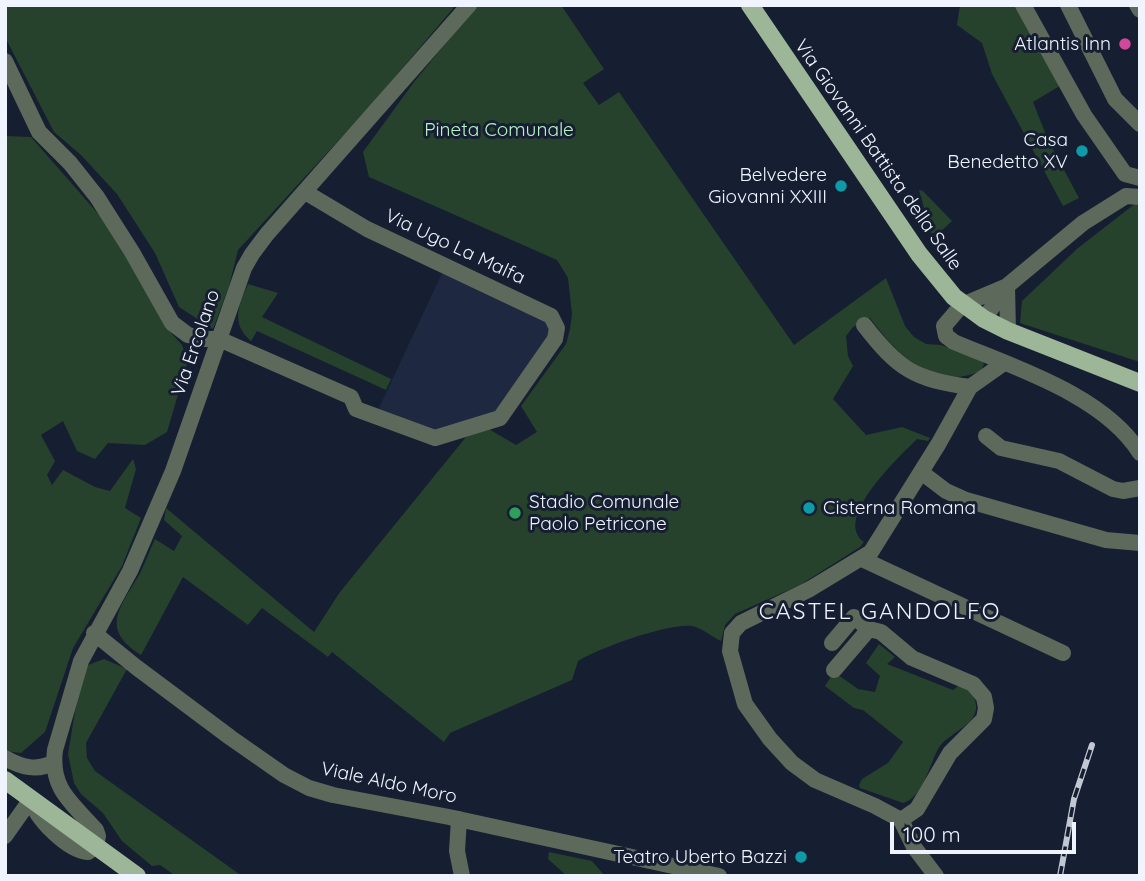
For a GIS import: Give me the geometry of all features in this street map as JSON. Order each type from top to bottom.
[{"type":"main road","name":"Via Giovanni Battista della Salle","points":[[750,5],[919,254],[962,305],[1008,331],[1140,383]]},
{"type":"main road","points":[[5,780],[138,876]]},
{"type":"street","name":"Via Ercolano","points":[[54,756],[78,669],[94,633],[130,571],[168,484],[251,254],[469,5]]},
{"type":"street","points":[[1023,5],[1084,115],[1132,176]]},
{"type":"street","points":[[1068,5],[1114,97],[1140,124]]},
{"type":"street","points":[[5,61],[39,132],[70,163],[97,197],[172,323],[188,335],[219,340]]},
{"type":"street","name":"Via Ugo La Malfa","points":[[219,340],[351,397],[356,409],[435,438],[500,418],[557,332],[556,323],[547,313],[367,229],[305,192]]},
{"type":"street","points":[[984,319],[1007,286],[1074,230],[1126,196],[1140,197]]},
{"type":"street","points":[[1007,286],[962,305],[944,327],[946,336],[954,342],[1046,380],[1100,412],[1125,433],[1140,453]]},
{"type":"street","points":[[1007,286],[1008,331]]},
{"type":"street","points":[[864,325],[906,370],[932,381],[970,387]]},
{"type":"street","points":[[936,876],[914,847],[901,820],[815,780],[780,752],[745,704],[730,651],[732,633],[741,623],[786,603],[871,552],[970,387],[1004,363]]},
{"type":"street","points":[[986,436],[1001,448],[1059,461],[1113,489],[1123,491],[1140,488]]},
{"type":"street","points":[[921,472],[946,491],[966,500],[1106,540],[1140,543]]},
{"type":"street","points":[[862,559],[1063,653]]},
{"type":"street","points":[[832,643],[854,617],[869,629],[881,632],[912,658],[973,684],[982,692],[986,702],[986,713],[981,724],[950,753],[921,804],[901,820]]},
{"type":"street","points":[[834,670],[869,629]]},
{"type":"street","name":"Viale Aldo Moro","points":[[94,633],[167,691],[296,782],[333,795],[459,819],[719,876]]},
{"type":"street","points":[[5,758],[29,768],[44,767],[54,756]]},
{"type":"street","points":[[54,756],[56,780],[62,792],[97,833],[99,841],[96,846]]},
{"type":"street","points":[[5,836],[31,799]]},
{"type":"street","points":[[459,819],[457,851],[462,876]]},
{"type":"shaded area","points":[[444,269],[447,275],[458,281],[466,279],[544,316],[553,328],[497,412],[435,431],[378,410]]},
{"type":"green space","points":[[5,5],[456,5],[371,105],[238,250],[229,286],[213,329],[179,307],[155,253],[117,194],[81,155],[54,132],[5,37]]},
{"type":"green space","name":"Pineta Comunale","points":[[477,5],[561,5],[604,69],[583,83],[599,105],[619,92],[794,345],[886,278],[905,326],[914,337],[926,344],[941,345],[981,359],[984,364],[981,371],[963,376],[947,377],[931,373],[904,356],[870,318],[853,327],[846,336],[848,356],[853,366],[833,399],[866,435],[902,427],[930,438],[928,441],[917,439],[884,473],[862,504],[856,519],[856,532],[864,542],[860,547],[800,585],[735,614],[725,625],[721,641],[696,627],[681,626],[617,643],[578,661],[572,680],[450,733],[444,742],[332,652],[328,657],[262,608],[248,625],[183,577],[141,655],[121,636],[117,618],[155,539],[174,551],[182,536],[164,520],[166,508],[314,632],[340,592],[466,437],[487,428],[516,445],[537,432],[521,406],[566,344],[572,314],[568,278],[557,260],[369,177],[363,152],[414,82]]},
{"type":"green space","points":[[960,5],[1015,5],[1063,84],[1033,102],[1048,140],[1079,198],[1063,206],[992,74],[982,43],[957,25]]},
{"type":"green space","points":[[5,136],[31,137],[115,233],[164,325],[182,345],[188,361],[167,432],[145,445],[108,443],[95,459],[77,451],[63,421],[41,435],[55,461],[47,475],[52,485],[63,470],[95,487],[110,491],[133,459],[136,469],[125,508],[141,518],[122,566],[73,648],[45,732],[21,753],[5,751]]},
{"type":"green space","points":[[919,190],[952,221],[939,233],[931,233]]},
{"type":"green space","points":[[1136,203],[1140,203],[1140,362],[1020,323],[1022,301],[1078,248]]},
{"type":"green space","points":[[248,284],[278,293],[262,317],[391,379],[386,390],[257,331],[251,341],[238,321],[239,307]]},
{"type":"green space","points":[[879,644],[895,657],[887,664],[953,690],[961,684],[970,690],[975,700],[974,716],[938,749],[920,788],[910,800],[903,803],[860,788],[859,785],[862,779],[888,763],[903,742],[863,710],[854,708],[825,686],[834,672],[858,689],[875,692],[880,676],[866,663]]},
{"type":"green space","points":[[104,659],[127,669],[86,743],[87,758],[95,771],[242,876],[176,876],[160,865],[152,866],[122,841],[103,813],[81,794],[74,783],[68,754],[83,663],[88,665]]},
{"type":"green space","points":[[549,852],[592,861],[605,876],[567,876],[548,859]]},
{"type":"railway","points":[[1060,876],[1074,799],[1092,745]]},
{"type":"place","name":"Atlantis Inn","points":[[1125,44]]},
{"type":"place","name":"Casa Benedetto XV","points":[[1082,151]]},
{"type":"place","name":"Belvedere Giovanni XXIII","points":[[841,186]]},
{"type":"place","name":"Cisterna Romana","points":[[809,508]]},
{"type":"place","name":"Stadio Comunale Paolo Petricone","points":[[515,513]]},
{"type":"place","name":"Teatro Uberto Bazzi","points":[[801,857]]},
{"type":"district","name":"CASTEL GANDOLFO","points":[[880,612]]}]
